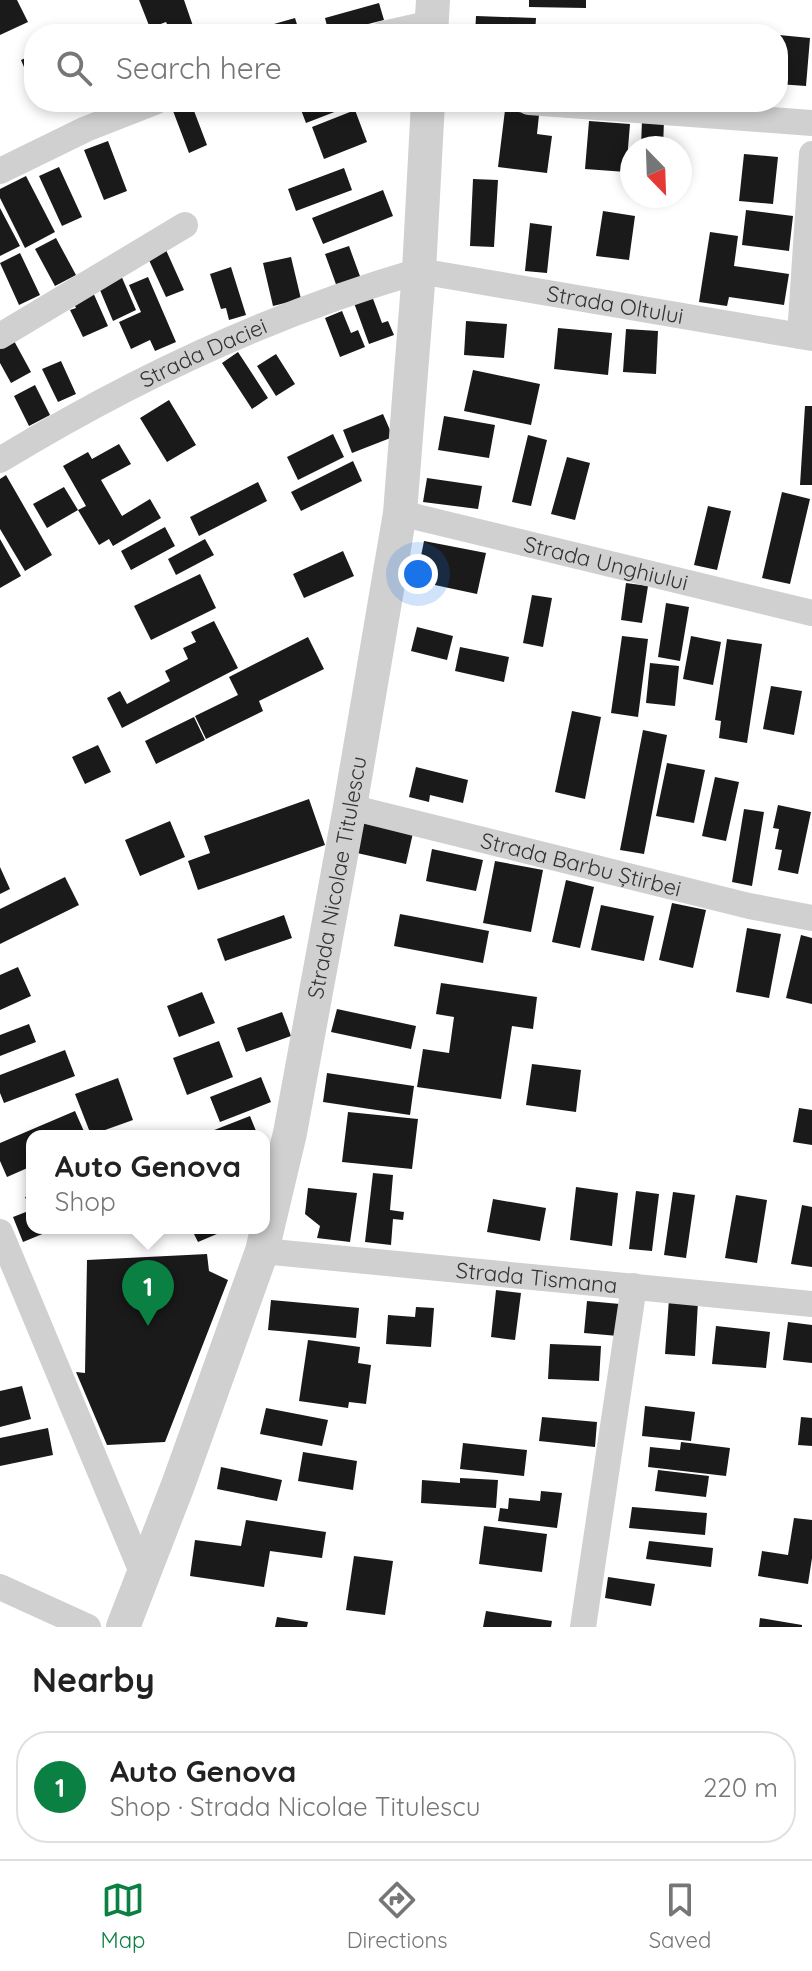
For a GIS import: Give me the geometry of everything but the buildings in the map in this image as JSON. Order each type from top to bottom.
[{"type":"street","points":[[0,171],[86,129],[129,112]]},
{"type":"street","name":"Strada Nicolae Titulescu","points":[[270,1217],[290,1133],[400,513],[419,271],[427,112]]},
{"type":"street","points":[[664,112],[812,123]]},
{"type":"street","points":[[806,337],[812,154]]},
{"type":"street","points":[[0,336],[185,225]]},
{"type":"street","name":"Strada Oltului","points":[[419,271],[806,337]]},
{"type":"street","name":"Strada Daciei","points":[[0,460],[136,383],[207,350],[289,315],[419,271]]},
{"type":"street","name":"Strada Unghiului","points":[[400,513],[812,613]]},
{"type":"street","name":"Strada Barbu Știrbei","points":[[350,807],[749,906],[812,918]]},
{"type":"street","points":[[0,1232],[142,1572]]},
{"type":"street","name":"Strada Nicolae Titulescu","points":[[123,1627],[178,1485],[266,1234]]},
{"type":"street","name":"Strada Tismana","points":[[262,1251],[812,1304]]},
{"type":"street","points":[[583,1627],[634,1286]]},
{"type":"street","points":[[0,1587],[88,1627]]},
{"type":"place","name":"Auto Genova","points":[[148,1326]]}]
